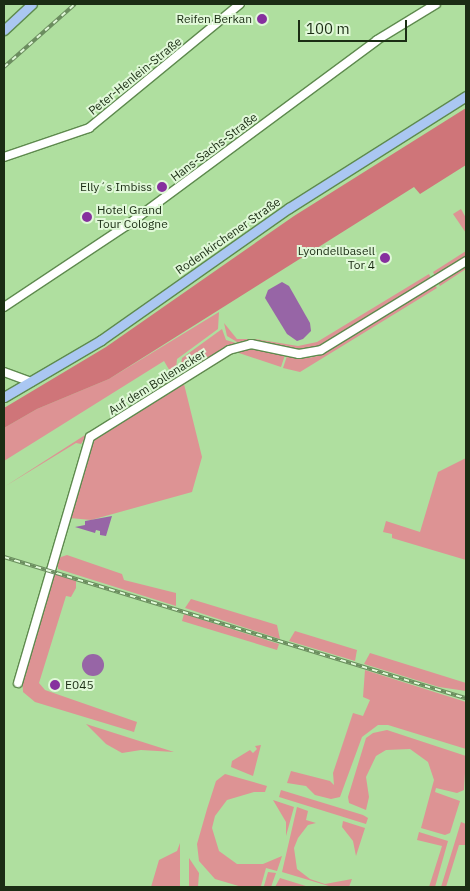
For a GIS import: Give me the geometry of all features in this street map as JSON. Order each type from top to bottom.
[{"type":"main road","points":[[4,30],[32,4]]},
{"type":"main road","name":"Rodenkirchener Straße","points":[[4,397],[101,340],[298,202],[466,96]]},
{"type":"street","name":"Peter-Henlein-Straße","points":[[4,157],[89,128],[240,4]]},
{"type":"street","name":"Hans-Sachs-Straße","points":[[4,307],[126,226],[377,40],[436,4]]},
{"type":"street","name":"Auf dem Bollenacker","points":[[18,684],[90,437],[229,350],[251,344],[299,354],[321,350],[466,261]]},
{"type":"street","points":[[4,372],[31,382]]},
{"type":"shaded area","points":[[466,108],[466,165],[420,194],[414,187],[109,379],[37,409],[4,428],[4,408],[106,347],[294,216]]},
{"type":"shaded area","points":[[461,209],[466,218],[466,233],[453,214]]},
{"type":"shaded area","points":[[466,251],[466,256],[435,276],[433,272]]},
{"type":"shaded area","points":[[466,265],[466,269],[440,286],[438,283]]},
{"type":"shaded area","points":[[429,274],[431,278],[319,346],[298,349],[255,340],[237,342],[227,336],[224,323],[237,339],[255,339],[298,346],[317,342]]},
{"type":"shaded area","points":[[282,282],[289,286],[310,323],[311,331],[303,339],[297,341],[287,334],[265,298],[268,290]]},
{"type":"shaded area","points":[[435,285],[437,288],[300,372],[283,368],[287,356],[308,358],[322,355]]},
{"type":"shaded area","points":[[219,312],[218,329],[177,359],[175,380],[87,435],[81,444],[76,443],[4,487],[174,378],[164,361],[4,461],[4,428],[37,409],[109,379]]},
{"type":"shaded area","points":[[222,329],[226,340],[236,343],[179,377],[182,358]]},
{"type":"shaded area","points":[[251,349],[285,355],[281,367],[236,352]]},
{"type":"shaded area","points":[[236,352],[184,384],[202,457],[192,492],[91,520],[70,518],[91,445],[97,437]]},
{"type":"shaded area","points":[[466,458],[466,560],[392,538],[392,534],[383,532],[386,521],[420,532],[438,472]]},
{"type":"shaded area","points":[[112,516],[106,536],[100,535],[100,531],[96,530],[95,533],[75,527],[85,525],[85,521]]},
{"type":"shaded area","points":[[67,555],[122,574],[124,580],[176,593],[176,606],[58,569],[58,558]]},
{"type":"shaded area","points":[[52,573],[76,581],[76,588],[71,597],[66,596],[39,683],[45,690],[137,722],[134,732],[35,702],[23,692],[22,674]]},
{"type":"shaded area","points":[[191,599],[277,625],[280,639],[185,608]]},
{"type":"shaded area","points":[[184,614],[279,644],[277,650],[182,621]]},
{"type":"shaded area","points":[[295,631],[357,650],[355,661],[289,641]]},
{"type":"shaded area","points":[[370,653],[466,683],[466,691],[439,687],[364,664]]},
{"type":"shaded area","points":[[93,654],[101,657],[104,665],[101,673],[93,676],[85,673],[82,665],[85,657]]},
{"type":"shaded area","points":[[365,670],[466,702],[466,749],[388,725],[378,725],[362,737],[340,797],[331,799],[315,795],[306,786],[287,783],[291,771],[330,781],[334,785],[333,773],[353,713],[363,716],[370,700],[363,697]]},
{"type":"shaded area","points":[[86,724],[174,752],[141,750],[122,753],[106,744]]},
{"type":"shaded area","points":[[387,730],[466,756],[464,790],[457,793],[436,788],[435,792],[460,801],[450,833],[445,835],[421,828],[434,780],[428,762],[410,749],[386,750],[376,756],[366,777],[369,797],[366,810],[349,803],[348,797],[366,738],[373,733]]},
{"type":"shaded area","points":[[261,745],[253,776],[231,767],[232,761],[250,750],[253,753],[257,749],[255,746]]},
{"type":"shaded area","points":[[225,774],[267,786],[265,792],[254,792],[227,800],[215,816],[212,828],[219,851],[237,864],[263,864],[282,856],[277,871],[266,868],[261,886],[264,886],[268,872],[276,873],[271,887],[242,887],[215,879],[199,861],[197,844],[207,809],[216,781]]},
{"type":"shaded area","points":[[281,790],[363,815],[368,818],[366,824],[279,797]]},
{"type":"shaded area","points":[[273,800],[294,807],[286,836],[286,822]]},
{"type":"shaded area","points":[[297,807],[308,811],[306,820],[316,823],[308,825],[298,838],[294,848],[297,869],[310,879],[325,884],[352,879],[349,887],[332,887],[282,872]]},
{"type":"shaded area","points":[[343,821],[365,828],[356,856],[353,841],[342,827]]},
{"type":"shaded area","points":[[461,822],[466,824],[466,845],[459,845],[446,887],[441,887]]},
{"type":"shaded area","points":[[419,832],[448,841],[435,887],[429,887],[442,846],[417,840]]},
{"type":"shaded area","points":[[180,843],[180,887],[151,887],[159,860],[177,851]]},
{"type":"shaded area","points":[[189,858],[199,873],[198,887],[189,887]]},
{"type":"shaded area","points":[[280,878],[309,887],[275,887]]},
{"type":"railway","points":[[4,67],[75,4]]},
{"type":"railway","points":[[4,557],[466,698]]},
{"type":"place","name":"Reifen Berkan","points":[[262,19]]},
{"type":"place","name":"Elly´s Imbiss","points":[[162,187]]},
{"type":"place","name":"Hotel Grand Tour Cologne","points":[[87,217]]},
{"type":"place","name":"Lyondellbasell Tor 4","points":[[385,258]]},
{"type":"place","name":"E045","points":[[55,685]]}]
